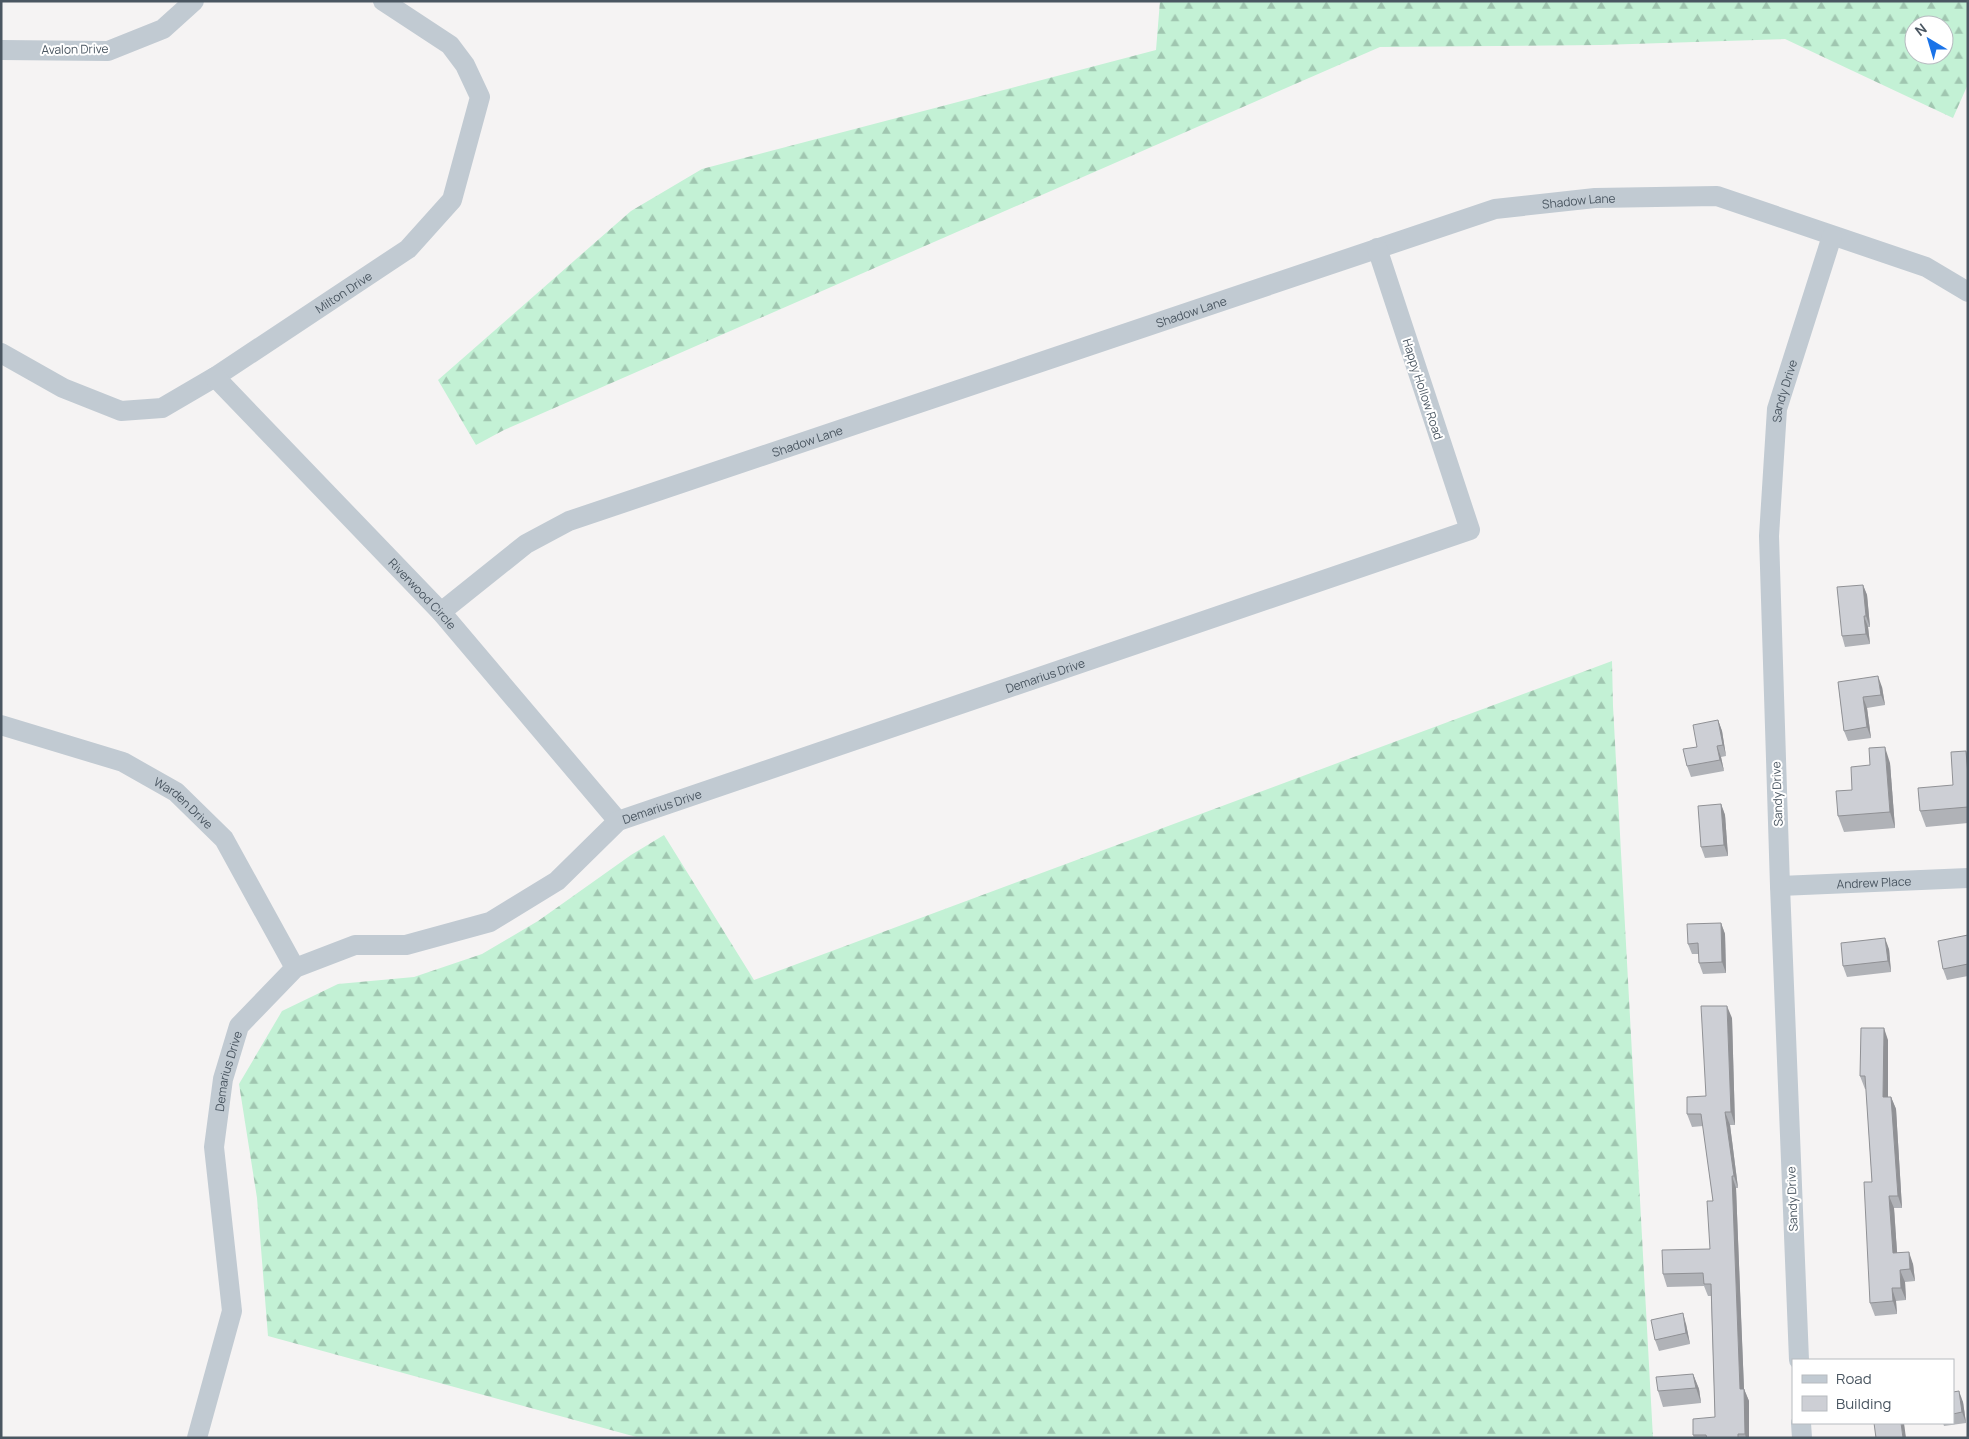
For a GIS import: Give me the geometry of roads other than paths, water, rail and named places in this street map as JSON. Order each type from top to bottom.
[{"type":"street","name":"Avalon Drive","points":[[1,50],[108,51],[163,29],[194,1]]},
{"type":"street","name":"Milton Drive","points":[[1,353],[63,388],[121,411],[162,408],[215,377],[408,249],[452,200],[480,97],[465,65],[450,45],[383,1]]},
{"type":"street","name":"Shadow Lane","points":[[441,612],[526,544],[569,521],[1495,208],[1604,198],[1717,196],[1926,267],[1968,292]]},
{"type":"street","name":"Sandy Drive","points":[[1799,1359],[1780,886],[1769,536],[1777,410],[1832,236]]},
{"type":"street","name":"Happy Hollow Road","points":[[1377,248],[1470,530]]},
{"type":"street","name":"Riverwood Circle","points":[[215,377],[441,612],[618,821]]},
{"type":"street","name":"Demarius Drive","points":[[197,1438],[232,1311],[214,1147],[223,1080],[239,1026],[295,968],[355,945],[406,945],[490,922],[557,881],[618,821],[1470,530]]},
{"type":"street","name":"Warden Drive","points":[[1,725],[123,762],[176,792],[224,838],[295,968]]},
{"type":"street","name":"Andrew Place","points":[[1780,886],[1968,878]]},
{"type":"street","points":[[1801,1424],[1802,1438]]}]
